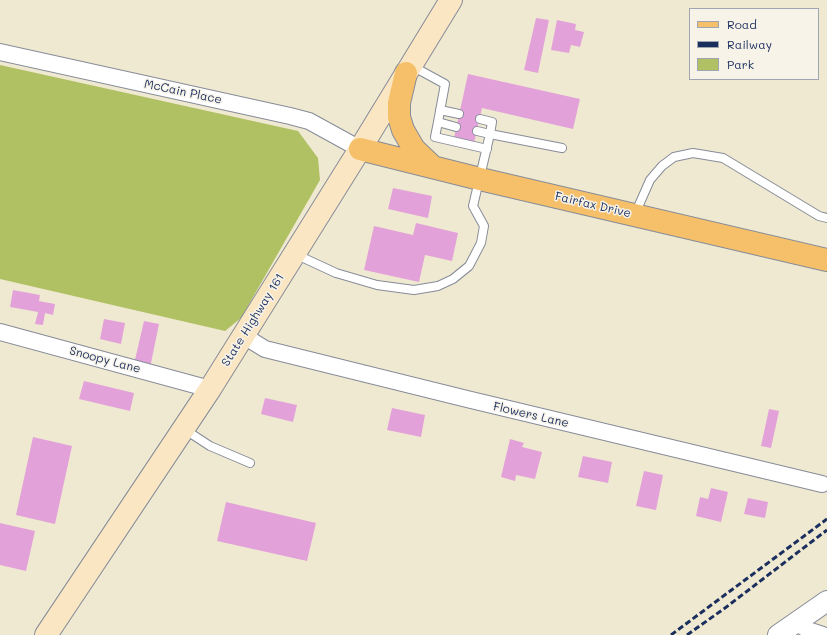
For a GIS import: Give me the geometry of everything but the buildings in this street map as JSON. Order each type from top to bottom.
[{"type":"main road","name":"State Highway 161","points":[[46,635],[210,389],[451,0]]},
{"type":"main road","points":[[408,69],[399,103],[399,117],[402,130],[414,149],[433,167]]},
{"type":"main road","name":"Fairfax Drive","points":[[360,149],[480,179],[827,260]]},
{"type":"street","name":"McCain Place","points":[[0,52],[309,121],[360,149]]},
{"type":"street","name":"Snoopy Lane","points":[[0,332],[210,389]]},
{"type":"street","name":"Flowers Lane","points":[[244,334],[265,349],[822,484]]},
{"type":"street","points":[[778,635],[827,601]]},
{"type":"street","points":[[796,622],[808,630],[823,635]]},
{"type":"lane","points":[[408,69],[445,84],[435,137],[487,148]]},
{"type":"lane","points":[[440,110],[459,114]]},
{"type":"lane","points":[[294,253],[336,272],[377,285],[414,290],[438,286],[453,279],[469,266],[481,243],[484,226],[473,206],[492,122],[480,119]]},
{"type":"lane","points":[[438,122],[456,127]]},
{"type":"lane","points":[[477,131],[562,148]]},
{"type":"lane","points":[[634,215],[650,180],[662,166],[674,157],[693,153],[723,158],[818,216],[827,218]]},
{"type":"lane","points":[[184,429],[210,446],[250,463]]},
{"type":"green space","points":[[0,65],[298,131],[318,158],[320,180],[241,318],[225,331],[0,279]]},
{"type":"railway","points":[[671,635],[827,519]]},
{"type":"railway","points":[[687,635],[827,530]]}]
